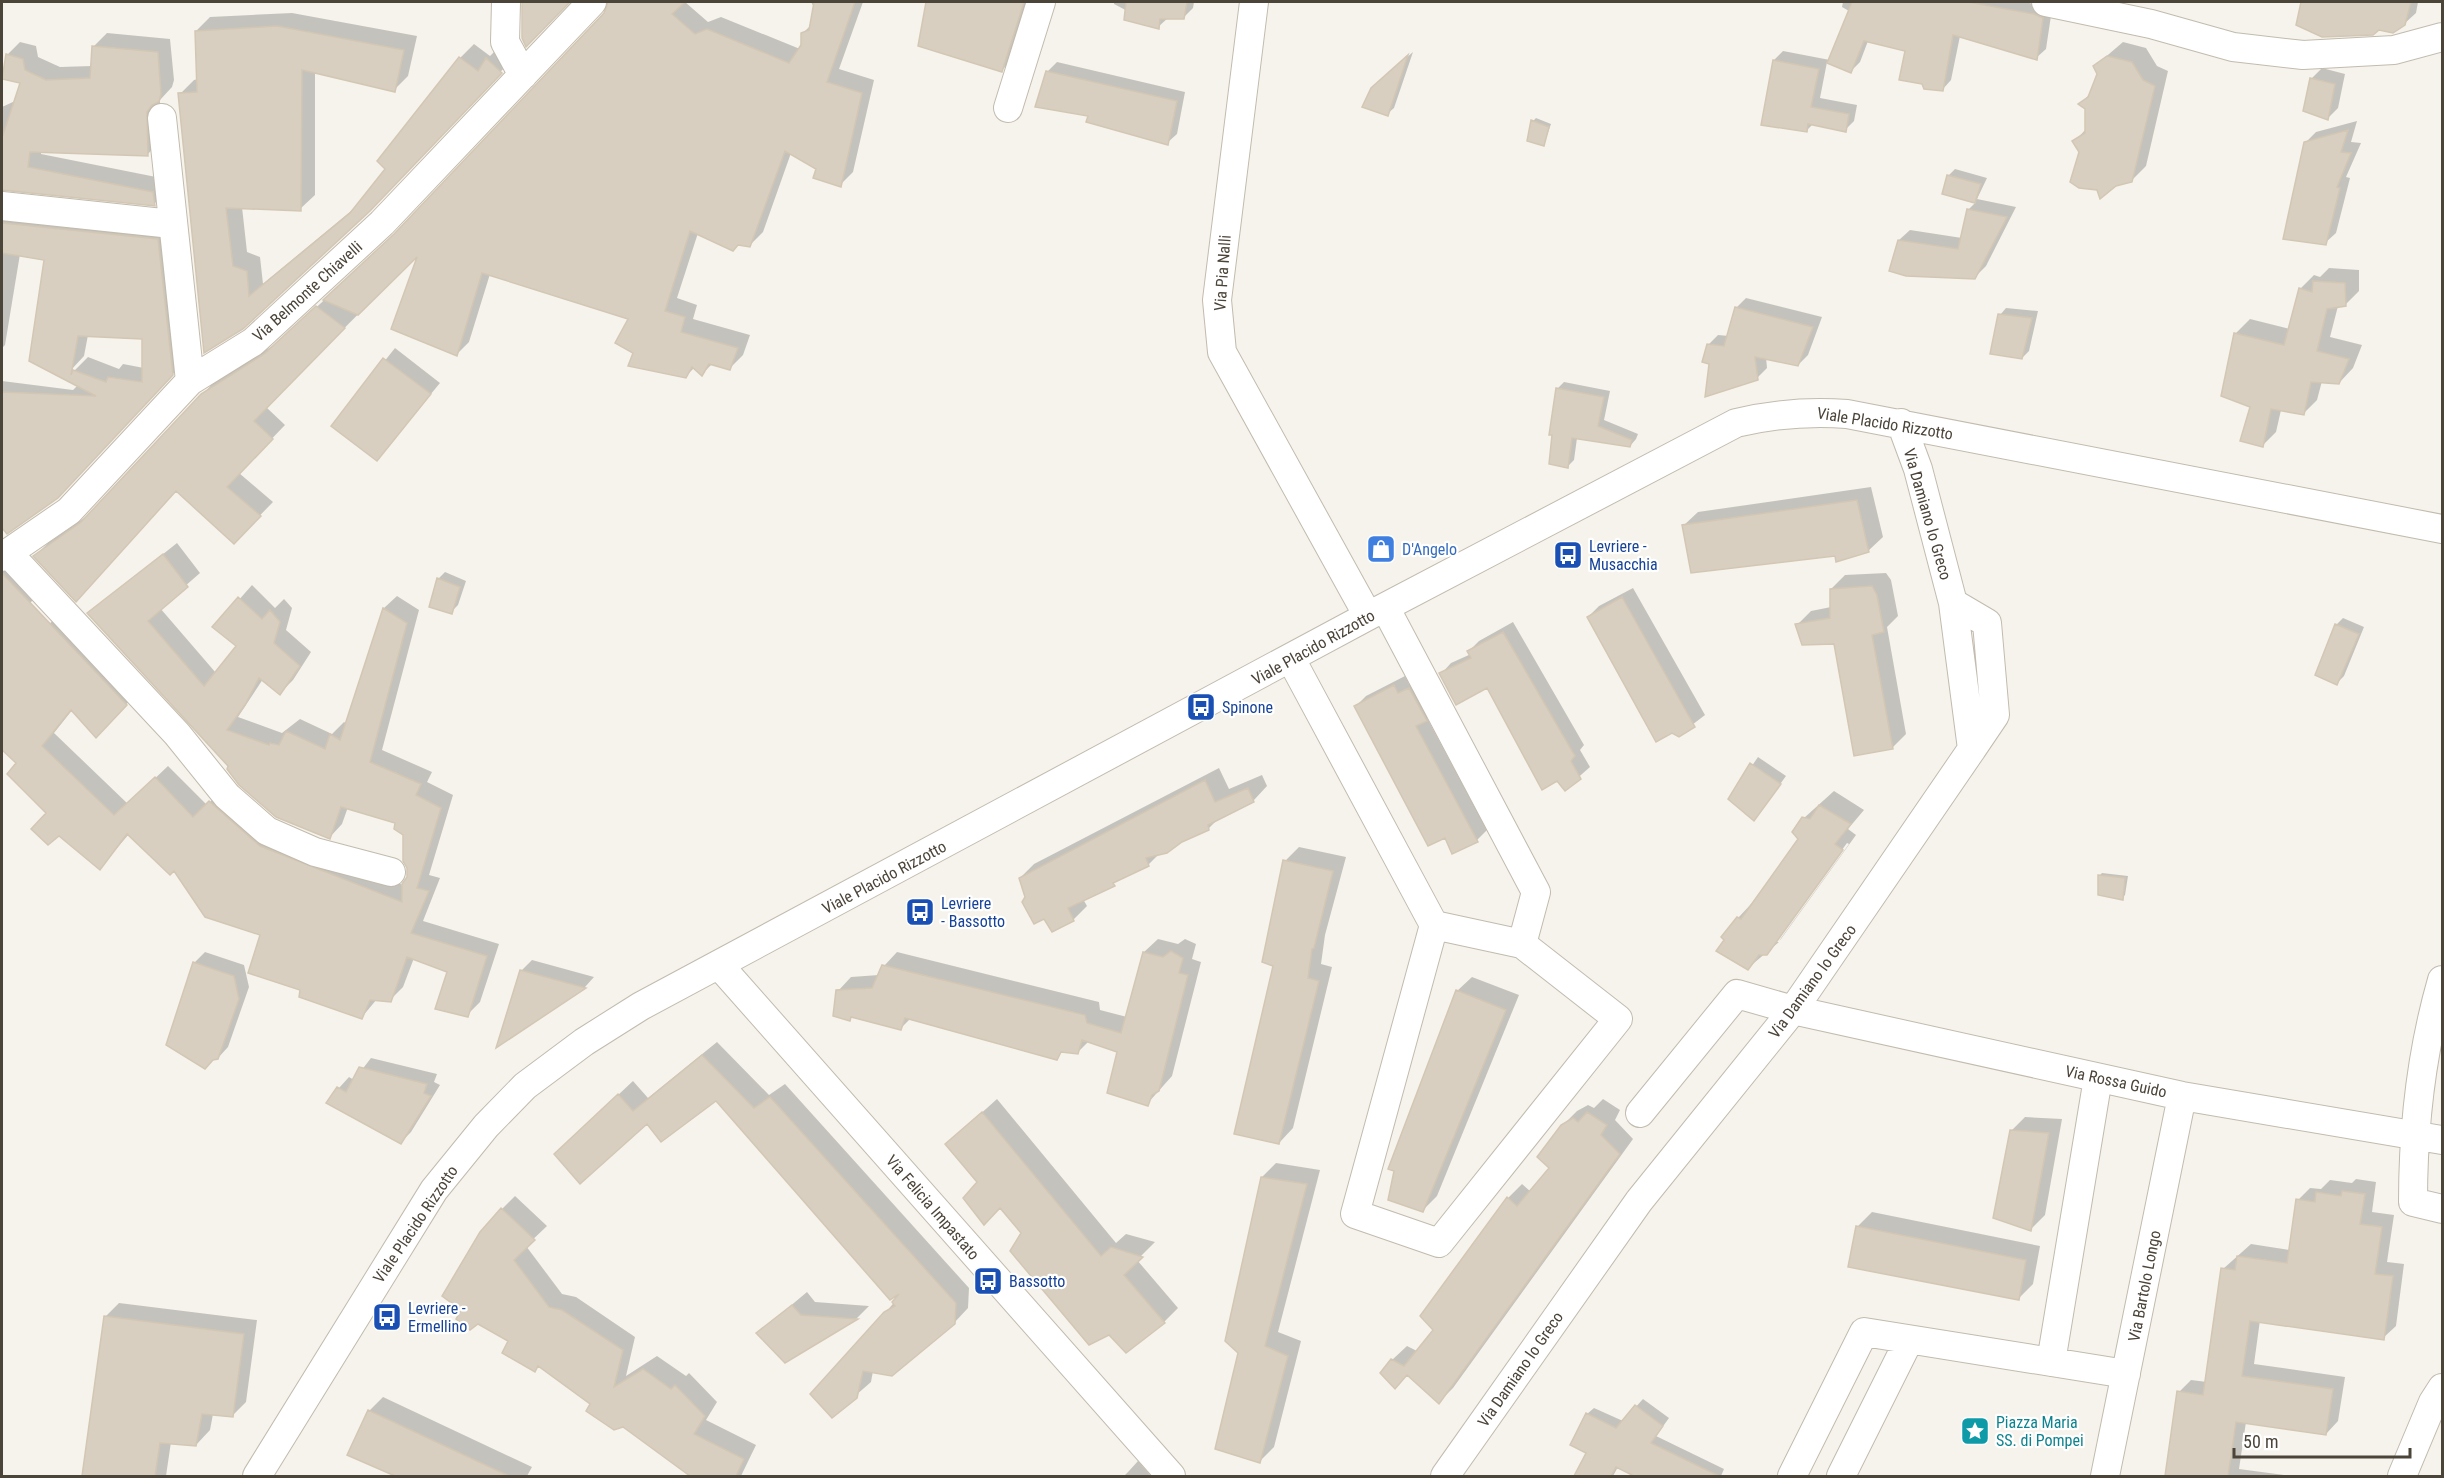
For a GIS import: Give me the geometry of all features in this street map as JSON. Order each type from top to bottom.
[{"type":"street","points":[[506,2],[505,42],[523,75]]},
{"type":"street","name":"Via Belmonte Chiavelli","points":[[5,555],[69,511],[190,381],[252,342],[382,223],[592,2]]},
{"type":"street","points":[[1008,108],[1041,2]]},
{"type":"street","name":"Via Pia Nalli","points":[[1254,2],[1217,300],[1222,352],[1377,612],[1536,892],[1522,944]]},
{"type":"street","points":[[2046,2],[2151,24],[2233,47],[2303,55],[2394,50],[2442,37]]},
{"type":"street","points":[[162,118],[190,381]]},
{"type":"street","points":[[2,206],[172,224]]},
{"type":"street","name":"Viale Placido Rizzotto","points":[[257,1476],[434,1190],[486,1126],[525,1086],[584,1042],[641,1006],[1377,612],[1736,423],[1769,415],[1811,411],[1901,423],[2442,529]]},
{"type":"street","name":"Via Damiano lo Greco","points":[[1444,1476],[1639,1201],[1793,1010],[1972,748],[1953,603],[1918,469],[1901,423]]},
{"type":"street","points":[[5,555],[170,726],[227,796],[267,831],[315,852],[391,872]]},
{"type":"street","points":[[1291,659],[1434,925],[1355,1214],[1439,1243],[1618,1019],[1522,944],[1434,925]]},
{"type":"street","name":"Via Felicia Impastato","points":[[719,965],[1171,1476]]},
{"type":"street","points":[[2442,980],[2428,1029],[2413,1135],[2413,1202],[2442,1209]]},
{"type":"street","name":"Via Rossa Guido","points":[[1640,1113],[1737,994],[1793,1010],[2182,1096],[2442,1140]]},
{"type":"street","points":[[2051,1362],[2098,1078]]},
{"type":"street","name":"Via Bartolo Longo","points":[[2105,1476],[2182,1096]]},
{"type":"street","points":[[1792,1476],[1864,1332],[2126,1374]]},
{"type":"street","points":[[1841,1476],[1909,1340]]},
{"type":"street","points":[[2402,1476],[2433,1402],[2442,1388]]},
{"type":"building","points":[[522,2],[570,2],[526,47],[522,38]]},
{"type":"building","points":[[608,2],[685,2],[672,14],[695,34],[707,29],[789,63],[801,45],[801,33],[809,30],[814,2],[855,2],[827,82],[862,93],[841,187],[813,178],[816,169],[785,151],[750,247],[738,245],[733,251],[690,231],[665,311],[685,317],[681,332],[738,348],[730,370],[709,364],[702,376],[692,367],[686,378],[628,366],[633,353],[615,343],[628,319],[482,273],[457,356],[391,329],[417,257],[358,315],[323,300],[394,234],[604,13]]},
{"type":"building","points":[[926,2],[1024,2],[1002,72],[918,46]]},
{"type":"building","points":[[1126,2],[1187,2],[1184,19],[1160,19],[1159,29],[1124,20]]},
{"type":"building","points":[[1852,2],[1968,2],[2034,14],[2043,18],[2037,60],[1953,35],[1943,91],[1924,89],[1922,84],[1899,80],[1905,51],[1864,41],[1851,73],[1827,63]]},
{"type":"building","points":[[2301,2],[2411,2],[2405,25],[2393,33],[2379,30],[2373,35],[2322,37],[2296,25]]},
{"type":"building","points":[[277,26],[404,50],[395,92],[302,70],[301,211],[226,208],[233,266],[247,271],[249,296],[350,213],[385,169],[377,161],[459,57],[478,71],[486,58],[502,73],[370,211],[243,329],[204,353],[178,93],[197,92],[195,31]]},
{"type":"building","points":[[92,46],[158,52],[161,94],[159,102],[152,105],[147,112],[148,156],[30,152],[28,167],[153,192],[155,206],[2,190],[2,138],[20,83],[2,79],[6,54],[23,59],[25,70],[46,80],[90,78]]},
{"type":"building","points":[[1408,55],[1388,116],[1362,107],[1371,88]]},
{"type":"building","points":[[2107,56],[2132,62],[2143,80],[2155,86],[2132,182],[2116,186],[2100,199],[2097,190],[2079,188],[2070,182],[2079,152],[2072,141],[2085,133],[2085,109],[2078,104],[2088,97],[2097,74],[2093,66]]},
{"type":"building","points":[[1773,60],[1819,69],[1811,107],[1849,114],[1846,132],[1808,124],[1807,132],[1761,125]]},
{"type":"building","points":[[1046,71],[1177,101],[1168,145],[1086,122],[1088,116],[1035,107]]},
{"type":"building","points":[[2310,78],[2335,84],[2328,120],[2303,111]]},
{"type":"building","points":[[1531,120],[1549,127],[1544,146],[1527,141]]},
{"type":"building","points":[[2348,130],[2341,152],[2351,153],[2337,187],[2340,188],[2326,245],[2283,239],[2304,142]]},
{"type":"building","points":[[1947,175],[1981,184],[1975,203],[1942,194]]},
{"type":"building","points":[[1967,209],[2007,217],[1975,279],[1906,276],[1889,271],[1898,240],[1958,249]]},
{"type":"building","points":[[2,223],[158,239],[173,375],[58,498],[7,534],[2,528],[2,392],[96,396],[29,361],[44,260],[2,253]],"holes":[[[78,336],[142,339],[142,382],[108,377],[106,382],[73,370],[71,375]]]},
{"type":"building","points":[[2313,281],[2345,283],[2346,306],[2327,309],[2317,351],[2349,359],[2339,384],[2311,382],[2304,415],[2271,409],[2263,447],[2240,441],[2250,407],[2221,396],[2234,333],[2284,345],[2299,288],[2312,292]]},
{"type":"building","points":[[316,306],[345,328],[254,421],[273,439],[227,487],[261,516],[234,544],[176,491],[76,602],[33,556],[81,522],[201,394],[264,354]]},
{"type":"building","points":[[1735,307],[1813,327],[1798,366],[1755,357],[1758,380],[1705,397],[1709,364],[1702,362],[1707,344],[1724,346]]},
{"type":"building","points":[[1998,314],[2032,318],[2022,359],[1990,354]]},
{"type":"building","points":[[383,358],[431,394],[377,461],[331,426]]},
{"type":"building","points":[[1556,388],[1604,397],[1598,426],[1632,440],[1630,447],[1572,438],[1568,468],[1549,464],[1552,435],[1549,435]]},
{"type":"building","points":[[1857,500],[1869,552],[1836,562],[1835,556],[1691,573],[1682,525]]},
{"type":"building","points":[[163,554],[188,587],[148,621],[204,686],[236,646],[212,627],[238,597],[262,619],[270,610],[280,622],[274,643],[300,666],[280,695],[259,678],[245,705],[227,730],[269,745],[270,743],[279,745],[286,731],[325,749],[330,734],[340,740],[383,608],[407,623],[370,762],[421,784],[416,795],[441,808],[417,888],[429,891],[411,933],[487,956],[468,1017],[435,1009],[447,972],[407,957],[391,1002],[370,1000],[362,1019],[299,997],[300,990],[248,973],[260,935],[205,917],[174,871],[170,875],[127,834],[100,870],[59,836],[48,845],[31,829],[46,813],[7,774],[16,763],[2,750],[2,573],[127,705],[96,738],[71,710],[42,746],[114,815],[155,777],[193,817],[209,801],[260,846],[402,902],[402,884],[407,877],[407,868],[403,861],[403,835],[394,829],[395,823],[341,807],[330,839],[276,817],[239,785],[227,769],[228,766],[87,613]]},
{"type":"building","points":[[437,578],[460,587],[452,614],[429,607]]},
{"type":"building","points":[[1872,586],[1877,595],[1884,632],[1872,635],[1893,749],[1854,756],[1834,644],[1802,645],[1795,624],[1830,618],[1830,589]]},
{"type":"building","points":[[1622,597],[1695,727],[1679,737],[1672,733],[1656,742],[1587,617]]},
{"type":"building","points":[[2335,624],[2359,634],[2337,685],[2315,675]]},
{"type":"building","points":[[1503,632],[1575,756],[1571,761],[1581,779],[1565,791],[1557,781],[1542,790],[1487,688],[1456,705],[1439,673],[1471,658],[1467,651]]},
{"type":"building","points":[[1394,685],[1398,693],[1409,688],[1427,721],[1416,726],[1478,842],[1452,854],[1445,838],[1428,846],[1354,706]]},
{"type":"building","points":[[1750,763],[1781,784],[1754,821],[1728,799]]},
{"type":"building","points":[[1205,780],[1215,802],[1248,788],[1254,802],[1208,825],[1209,830],[1182,842],[1167,853],[1146,858],[1149,866],[1113,883],[1115,886],[1068,908],[1074,921],[1052,932],[1044,919],[1034,924],[1022,902],[1025,897],[1019,878]]},
{"type":"building","points":[[1819,805],[1851,824],[1835,844],[1843,850],[1767,955],[1759,955],[1748,970],[1716,951],[1724,940],[1721,937],[1737,917],[1741,919],[1798,839],[1792,832],[1802,817],[1810,819]]},
{"type":"building","points":[[1283,860],[1333,871],[1312,949],[1308,978],[1319,981],[1279,1144],[1234,1134],[1273,966],[1262,962]]},
{"type":"building","points":[[2098,875],[2125,878],[2123,900],[2098,895]]},
{"type":"building","points":[[1171,951],[1183,958],[1179,973],[1188,975],[1159,1091],[1152,1095],[1148,1106],[1107,1093],[1117,1052],[1082,1040],[1078,1054],[1061,1052],[1057,1060],[905,1018],[901,1030],[851,1017],[850,1021],[833,1016],[836,990],[872,988],[882,965],[1085,1015],[1087,1023],[1121,1033],[1143,952],[1163,957]]},
{"type":"building","points":[[193,962],[234,976],[239,999],[218,1059],[213,1060],[205,1069],[166,1045]]},
{"type":"building","points":[[520,970],[586,988],[496,1048]]},
{"type":"building","points":[[1456,990],[1506,1010],[1423,1212],[1388,1200],[1394,1171],[1388,1169]]},
{"type":"building","points":[[702,1055],[754,1108],[770,1097],[956,1303],[955,1324],[892,1376],[863,1371],[857,1398],[832,1418],[810,1394],[884,1312],[895,1306],[892,1302],[899,1294],[890,1300],[716,1101],[661,1142],[647,1124],[580,1184],[554,1154],[618,1094],[633,1111]]},
{"type":"building","points":[[359,1067],[427,1084],[424,1093],[431,1096],[401,1144],[326,1103],[337,1087],[346,1092]]},
{"type":"building","points":[[982,1112],[1101,1256],[1111,1247],[1143,1257],[1124,1275],[1165,1323],[1126,1353],[1109,1335],[1089,1345],[1010,1251],[1021,1233],[1000,1208],[984,1225],[963,1198],[977,1182],[945,1144]]},
{"type":"building","points":[[1587,1112],[1607,1125],[1601,1135],[1620,1154],[1439,1404],[1407,1375],[1395,1389],[1380,1373],[1391,1359],[1404,1366],[1433,1330],[1420,1316],[1507,1197],[1517,1206],[1549,1168],[1537,1157],[1561,1125],[1573,1118],[1578,1122]]},
{"type":"building","points":[[2010,1130],[2049,1133],[2031,1231],[1993,1218]]},
{"type":"building","points":[[1261,1177],[1307,1184],[1265,1346],[1288,1356],[1260,1463],[1215,1449],[1238,1353],[1225,1341]]},
{"type":"building","points":[[2342,1191],[2365,1194],[2360,1224],[2382,1227],[2375,1274],[2393,1276],[2384,1340],[2250,1321],[2242,1376],[2333,1389],[2326,1435],[2236,1422],[2228,1476],[2165,1476],[2177,1391],[2203,1395],[2221,1268],[2235,1270],[2237,1256],[2287,1263],[2296,1199],[2315,1202],[2316,1192],[2341,1196]]},
{"type":"building","points":[[501,1208],[535,1240],[514,1260],[549,1307],[562,1310],[623,1350],[614,1387],[643,1369],[671,1389],[675,1385],[705,1416],[694,1434],[744,1459],[736,1476],[690,1476],[623,1427],[614,1430],[586,1411],[590,1404],[538,1366],[535,1372],[502,1353],[508,1341],[478,1324],[470,1330],[456,1319],[461,1310],[442,1296],[480,1232]]},
{"type":"building","points":[[1856,1226],[2026,1260],[2019,1300],[1848,1267]]},
{"type":"building","points":[[792,1305],[801,1315],[858,1319],[785,1363],[756,1333]]},
{"type":"building","points":[[104,1316],[244,1334],[233,1417],[202,1414],[196,1446],[160,1443],[155,1476],[82,1476]]},
{"type":"building","points":[[1635,1405],[1663,1426],[1651,1443],[1719,1476],[1634,1476],[1616,1467],[1611,1476],[1574,1476],[1586,1453],[1570,1445],[1586,1413],[1616,1428]]},
{"type":"building","points":[[368,1410],[509,1476],[395,1476],[347,1455]]},
{"type":"place","name":"D'Angelo","points":[[1381,549]]},
{"type":"place","name":"Levriere - Musacchia","points":[[1568,555]]},
{"type":"place","name":"Spinone","points":[[1201,707]]},
{"type":"place","name":"Levriere - Bassotto","points":[[920,912]]},
{"type":"place","name":"Bassotto","points":[[988,1281]]},
{"type":"place","name":"Levriere - Ermellino","points":[[387,1317]]},
{"type":"place","name":"Piazza Maria SS. di Pompei","points":[[1975,1431]]}]
